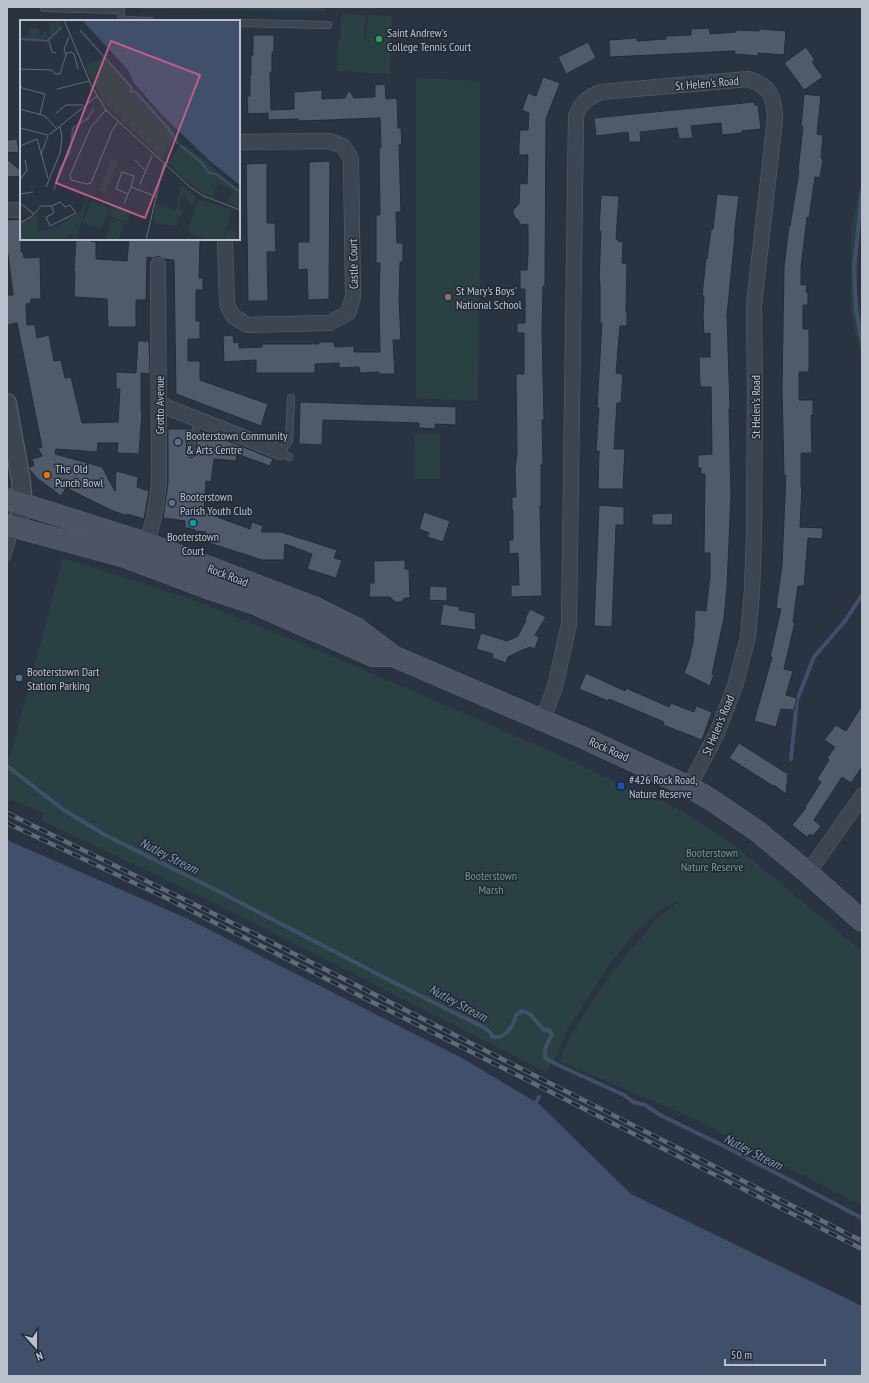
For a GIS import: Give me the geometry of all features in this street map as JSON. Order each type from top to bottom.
[{"type":"main road","name":"Rock Road","points":[[15,502],[146,543],[316,608],[356,628],[393,656],[631,759],[689,787],[710,799],[757,831],[860,916]]},
{"type":"main road","name":"Rock Road","points":[[11,526],[125,557],[210,589],[253,603],[373,656],[393,656]]},
{"type":"street","name":"St Helen's Road","points":[[542,721],[555,687],[569,624],[576,116],[583,102],[590,96],[601,92],[748,79],[755,81],[765,87],[771,94],[775,119],[754,305],[754,534],[752,590],[748,637],[735,686],[717,733],[689,787]]},
{"type":"street","name":"Castle Court","points":[[225,240],[227,304],[233,316],[247,325],[329,323],[348,313],[353,297],[351,159],[347,152],[343,146],[329,141],[240,142]]},
{"type":"street","points":[[7,210],[20,210]]},
{"type":"street","name":"Grotto Avenue","points":[[146,543],[150,533],[158,495],[158,264]]},
{"type":"street","points":[[7,403],[22,481],[15,502],[11,526]]},
{"type":"street","points":[[159,404],[284,455]]},
{"type":"street","points":[[808,873],[862,796]]},
{"type":"lane","points":[[44,7],[122,8],[121,20]]},
{"type":"lane","points":[[240,23],[328,25]]},
{"type":"lane","points":[[284,455],[289,441],[291,398]]},
{"type":"lane","points":[[191,453],[192,441],[199,420]]},
{"type":"lane","points":[[7,557],[11,526]]},
{"type":"green space","points":[[141,7],[325,7],[325,11],[141,9]]},
{"type":"green space","points":[[341,14],[365,15],[364,41],[366,41],[368,15],[392,16],[390,74],[336,71],[338,40],[340,40]]},
{"type":"green space","points":[[416,78],[480,81],[478,401],[416,398]]},
{"type":"green space","points":[[862,177],[862,222],[859,246],[857,291],[862,323],[862,363],[851,312],[851,230]]},
{"type":"green space","points":[[415,434],[440,434],[440,479],[414,479]]},
{"type":"green space","name":"Booterstown Marsh","points":[[63,558],[191,599],[318,650],[567,758],[615,782],[614,785],[666,802],[702,823],[743,852],[862,951],[862,1206],[697,1120],[559,1061],[569,1038],[604,983],[656,919],[682,899],[660,910],[631,938],[612,961],[569,1027],[554,1060],[546,1072],[218,905],[41,820],[44,813],[10,799],[7,803],[7,756],[10,757]]},
{"type":"water","points":[[7,840],[186,918],[462,1058],[539,1104],[631,1194],[862,1306],[862,1376],[7,1376]]},
{"type":"building","points":[[709,28],[710,34],[736,32],[736,30],[759,31],[760,29],[786,31],[784,55],[758,53],[758,56],[734,54],[735,51],[610,57],[609,40],[637,38],[637,41],[666,39],[666,36],[691,35],[691,29]]},
{"type":"building","points":[[253,35],[274,35],[272,72],[270,72],[271,110],[294,109],[294,92],[322,90],[322,99],[345,98],[349,90],[354,98],[375,97],[375,85],[385,84],[386,99],[397,98],[398,128],[401,128],[402,145],[399,145],[401,212],[396,212],[397,243],[403,243],[403,262],[400,262],[399,300],[401,340],[393,340],[395,374],[379,374],[379,372],[360,373],[359,367],[339,368],[339,363],[315,364],[315,373],[256,373],[256,360],[224,362],[223,336],[233,335],[234,343],[239,342],[239,348],[262,347],[262,344],[319,344],[319,342],[334,342],[335,347],[354,346],[354,352],[380,352],[380,263],[376,263],[376,215],[380,215],[380,118],[299,121],[298,119],[268,120],[268,113],[248,114],[247,96],[250,96]]},
{"type":"building","points":[[588,42],[596,58],[566,74],[558,57]]},
{"type":"building","points":[[806,47],[815,60],[812,62],[823,77],[804,90],[784,63]]},
{"type":"building","points":[[543,77],[560,83],[546,119],[545,286],[543,286],[542,330],[544,420],[542,420],[543,465],[541,465],[540,506],[542,596],[511,597],[511,585],[519,585],[518,553],[509,554],[509,540],[513,540],[512,497],[516,497],[516,374],[524,374],[524,333],[517,333],[517,323],[525,323],[525,289],[520,289],[520,270],[527,270],[528,254],[528,225],[519,224],[519,221],[514,216],[513,212],[519,204],[520,183],[527,184],[528,155],[519,155],[519,144],[520,130],[528,130],[529,113],[522,110],[528,93],[536,96]]},
{"type":"building","points":[[804,94],[821,96],[817,134],[823,135],[821,158],[823,159],[820,178],[815,177],[809,218],[807,217],[801,268],[801,285],[807,285],[806,292],[808,292],[808,305],[803,305],[803,329],[809,329],[809,372],[799,372],[799,400],[813,400],[813,415],[811,415],[812,453],[801,453],[802,487],[800,527],[823,528],[822,539],[808,538],[804,586],[798,586],[793,622],[795,622],[784,669],[793,671],[786,695],[797,698],[794,710],[781,709],[776,727],[754,721],[772,657],[770,657],[781,609],[776,608],[782,565],[786,475],[784,475],[782,388],[784,267],[789,226],[799,171]]},
{"type":"building","points":[[754,102],[755,105],[758,105],[761,129],[722,135],[721,123],[691,126],[693,138],[679,139],[677,128],[640,132],[641,142],[629,142],[628,132],[596,136],[594,118]]},
{"type":"building","points":[[17,139],[19,153],[7,152],[7,140]]},
{"type":"building","points":[[7,159],[20,170],[20,176],[7,177]]},
{"type":"building","points":[[330,161],[329,299],[308,300],[307,269],[298,270],[298,242],[309,242],[309,162]]},
{"type":"building","points":[[267,163],[267,223],[275,223],[276,252],[267,252],[268,301],[248,301],[246,164]]},
{"type":"building","points":[[717,194],[739,196],[727,315],[731,496],[727,587],[724,618],[712,674],[714,674],[710,686],[684,673],[689,660],[694,637],[695,610],[706,611],[710,576],[710,553],[704,553],[705,474],[701,474],[701,468],[698,468],[698,455],[712,454],[711,387],[700,387],[699,357],[710,357],[710,333],[704,334],[704,296],[702,296],[706,258],[707,259],[711,229],[713,229]]},
{"type":"building","points":[[601,195],[619,196],[616,239],[623,242],[622,263],[627,264],[627,326],[620,326],[616,373],[623,374],[621,403],[617,403],[614,449],[625,449],[623,489],[598,489],[599,451],[596,451],[602,323],[600,323],[599,282]]},
{"type":"building","points":[[20,219],[21,252],[23,252],[24,258],[40,257],[41,299],[31,299],[31,303],[26,304],[27,325],[35,325],[37,338],[49,335],[54,361],[61,360],[65,378],[71,377],[82,423],[118,422],[120,389],[116,389],[116,372],[136,373],[138,341],[149,341],[150,374],[141,373],[142,412],[139,454],[117,453],[118,443],[98,443],[97,452],[56,449],[55,454],[102,467],[115,491],[116,471],[138,477],[137,487],[149,491],[144,519],[113,511],[66,488],[61,496],[38,479],[29,469],[34,465],[32,459],[42,456],[38,448],[42,447],[17,323],[7,325],[7,295],[13,295],[7,254],[7,220]]},
{"type":"building","points":[[76,240],[90,240],[96,242],[96,259],[127,261],[129,240],[200,240],[199,278],[203,278],[203,290],[196,290],[196,321],[200,321],[200,339],[188,339],[188,361],[200,361],[200,380],[268,404],[261,426],[176,394],[174,260],[164,259],[158,256],[153,258],[147,257],[146,300],[136,300],[136,327],[108,327],[107,299],[74,297]]},
{"type":"building","points":[[300,402],[456,407],[456,425],[435,424],[435,429],[419,428],[419,423],[323,420],[322,445],[299,444]]},
{"type":"building","points":[[168,429],[191,429],[187,440],[186,453],[190,458],[195,456],[200,431],[273,459],[270,466],[237,454],[236,461],[214,459],[211,482],[206,481],[204,512],[250,529],[252,522],[263,526],[261,532],[281,532],[337,550],[334,558],[342,560],[336,578],[307,569],[312,554],[285,544],[284,560],[262,560],[203,541],[206,532],[185,528],[185,521],[163,518],[168,483]]},
{"type":"building","points":[[599,505],[624,507],[624,525],[616,525],[612,627],[594,626]]},
{"type":"building","points":[[424,512],[450,521],[443,542],[427,537],[429,533],[419,529]]},
{"type":"building","points":[[673,513],[672,525],[652,525],[652,514]]},
{"type":"building","points":[[405,560],[405,569],[409,569],[410,598],[405,598],[401,602],[395,602],[390,597],[369,597],[370,583],[374,583],[374,561]]},
{"type":"building","points":[[430,586],[447,587],[447,601],[429,600]]},
{"type":"building","points":[[443,604],[459,607],[459,610],[475,613],[476,630],[440,625]]},
{"type":"building","points":[[530,609],[546,617],[535,635],[539,637],[535,649],[530,647],[518,652],[508,657],[506,663],[492,658],[493,654],[476,649],[481,633],[507,641],[518,636]]},
{"type":"building","points":[[586,673],[625,691],[626,688],[669,707],[671,703],[694,712],[696,706],[712,712],[702,740],[663,725],[664,722],[609,699],[608,701],[579,689]]},
{"type":"building","points":[[862,705],[862,767],[851,783],[842,777],[814,820],[821,826],[813,836],[810,834],[807,837],[792,825],[806,808],[805,807],[821,782],[817,779],[829,760],[827,758],[835,747],[824,740],[836,725],[846,731]]},
{"type":"building","points":[[739,743],[788,774],[786,794],[774,785],[773,786],[729,758]]},
{"type":"waterway","points":[[862,192],[854,269],[856,310],[862,342]]},
{"type":"waterway","points":[[791,759],[797,700],[814,657],[845,621],[862,595]]},
{"type":"waterway","name":"Nutley Stream","points":[[7,766],[64,810],[105,835],[218,891],[485,1028],[491,1033],[492,1037],[505,1034],[511,1028],[516,1015],[522,1011],[530,1014],[544,1030],[549,1030],[552,1035],[545,1052],[545,1058],[624,1095],[633,1102],[645,1105],[662,1116],[724,1146],[862,1218]]},
{"type":"waterway","points":[[534,1106],[539,1097]]},
{"type":"railway","points":[[7,813],[253,933],[862,1241]]},
{"type":"railway","points":[[7,823],[162,896],[862,1249]]},
{"type":"place","name":"Saint Andrew's College Tennis Court","points":[[379,39]]},
{"type":"place","name":"St Mary's Boys' National School","points":[[448,297]]},
{"type":"place","name":"Booterstown Community & Arts Centre","points":[[178,442]]},
{"type":"place","name":"The Old Punch Bowl","points":[[47,475]]},
{"type":"place","name":"Booterstown Parish Youth Club","points":[[172,503]]},
{"type":"place","name":"Booterstown Court","points":[[193,523]]},
{"type":"place","name":"Booterstown Dart Station Parking","points":[[19,678]]},
{"type":"place","name":"#426 Rock Road, Nature Reserve","points":[[621,786]]},
{"type":"park label","name":"Booterstown Nature Reserve","points":[[712,859]]}]
